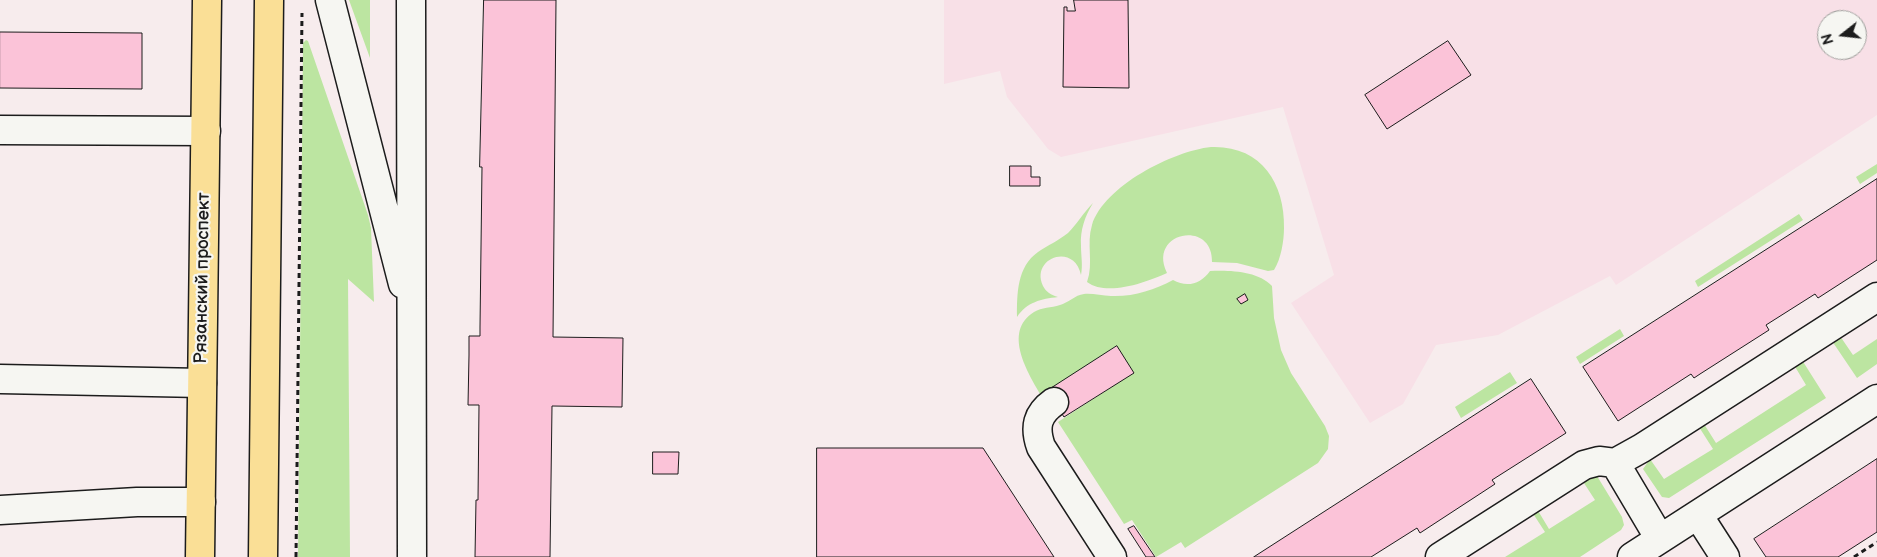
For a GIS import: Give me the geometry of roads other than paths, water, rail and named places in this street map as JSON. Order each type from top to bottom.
[{"type":"main road","name":"Рязанский проспект","points":[[200,557],[207,0]]},
{"type":"main road","points":[[264,557],[269,0]]},
{"type":"street","points":[[330,0],[413,325]]},
{"type":"street","points":[[412,0],[412,557]]},
{"type":"street","points":[[0,130],[206,132]]},
{"type":"street","points":[[1440,557],[1584,465],[1599,461],[1615,463],[1642,448],[1877,297]]},
{"type":"street","points":[[0,380],[202,382]]},
{"type":"street","points":[[1632,557],[1877,399]]},
{"type":"street","points":[[1054,402],[1043,409],[1038,423],[1038,439],[1041,448],[1112,557]]},
{"type":"street","points":[[1615,463],[1660,539]]},
{"type":"street","points":[[0,510],[138,502],[200,502]]},
{"type":"street","points":[[1698,515],[1725,557]]}]
